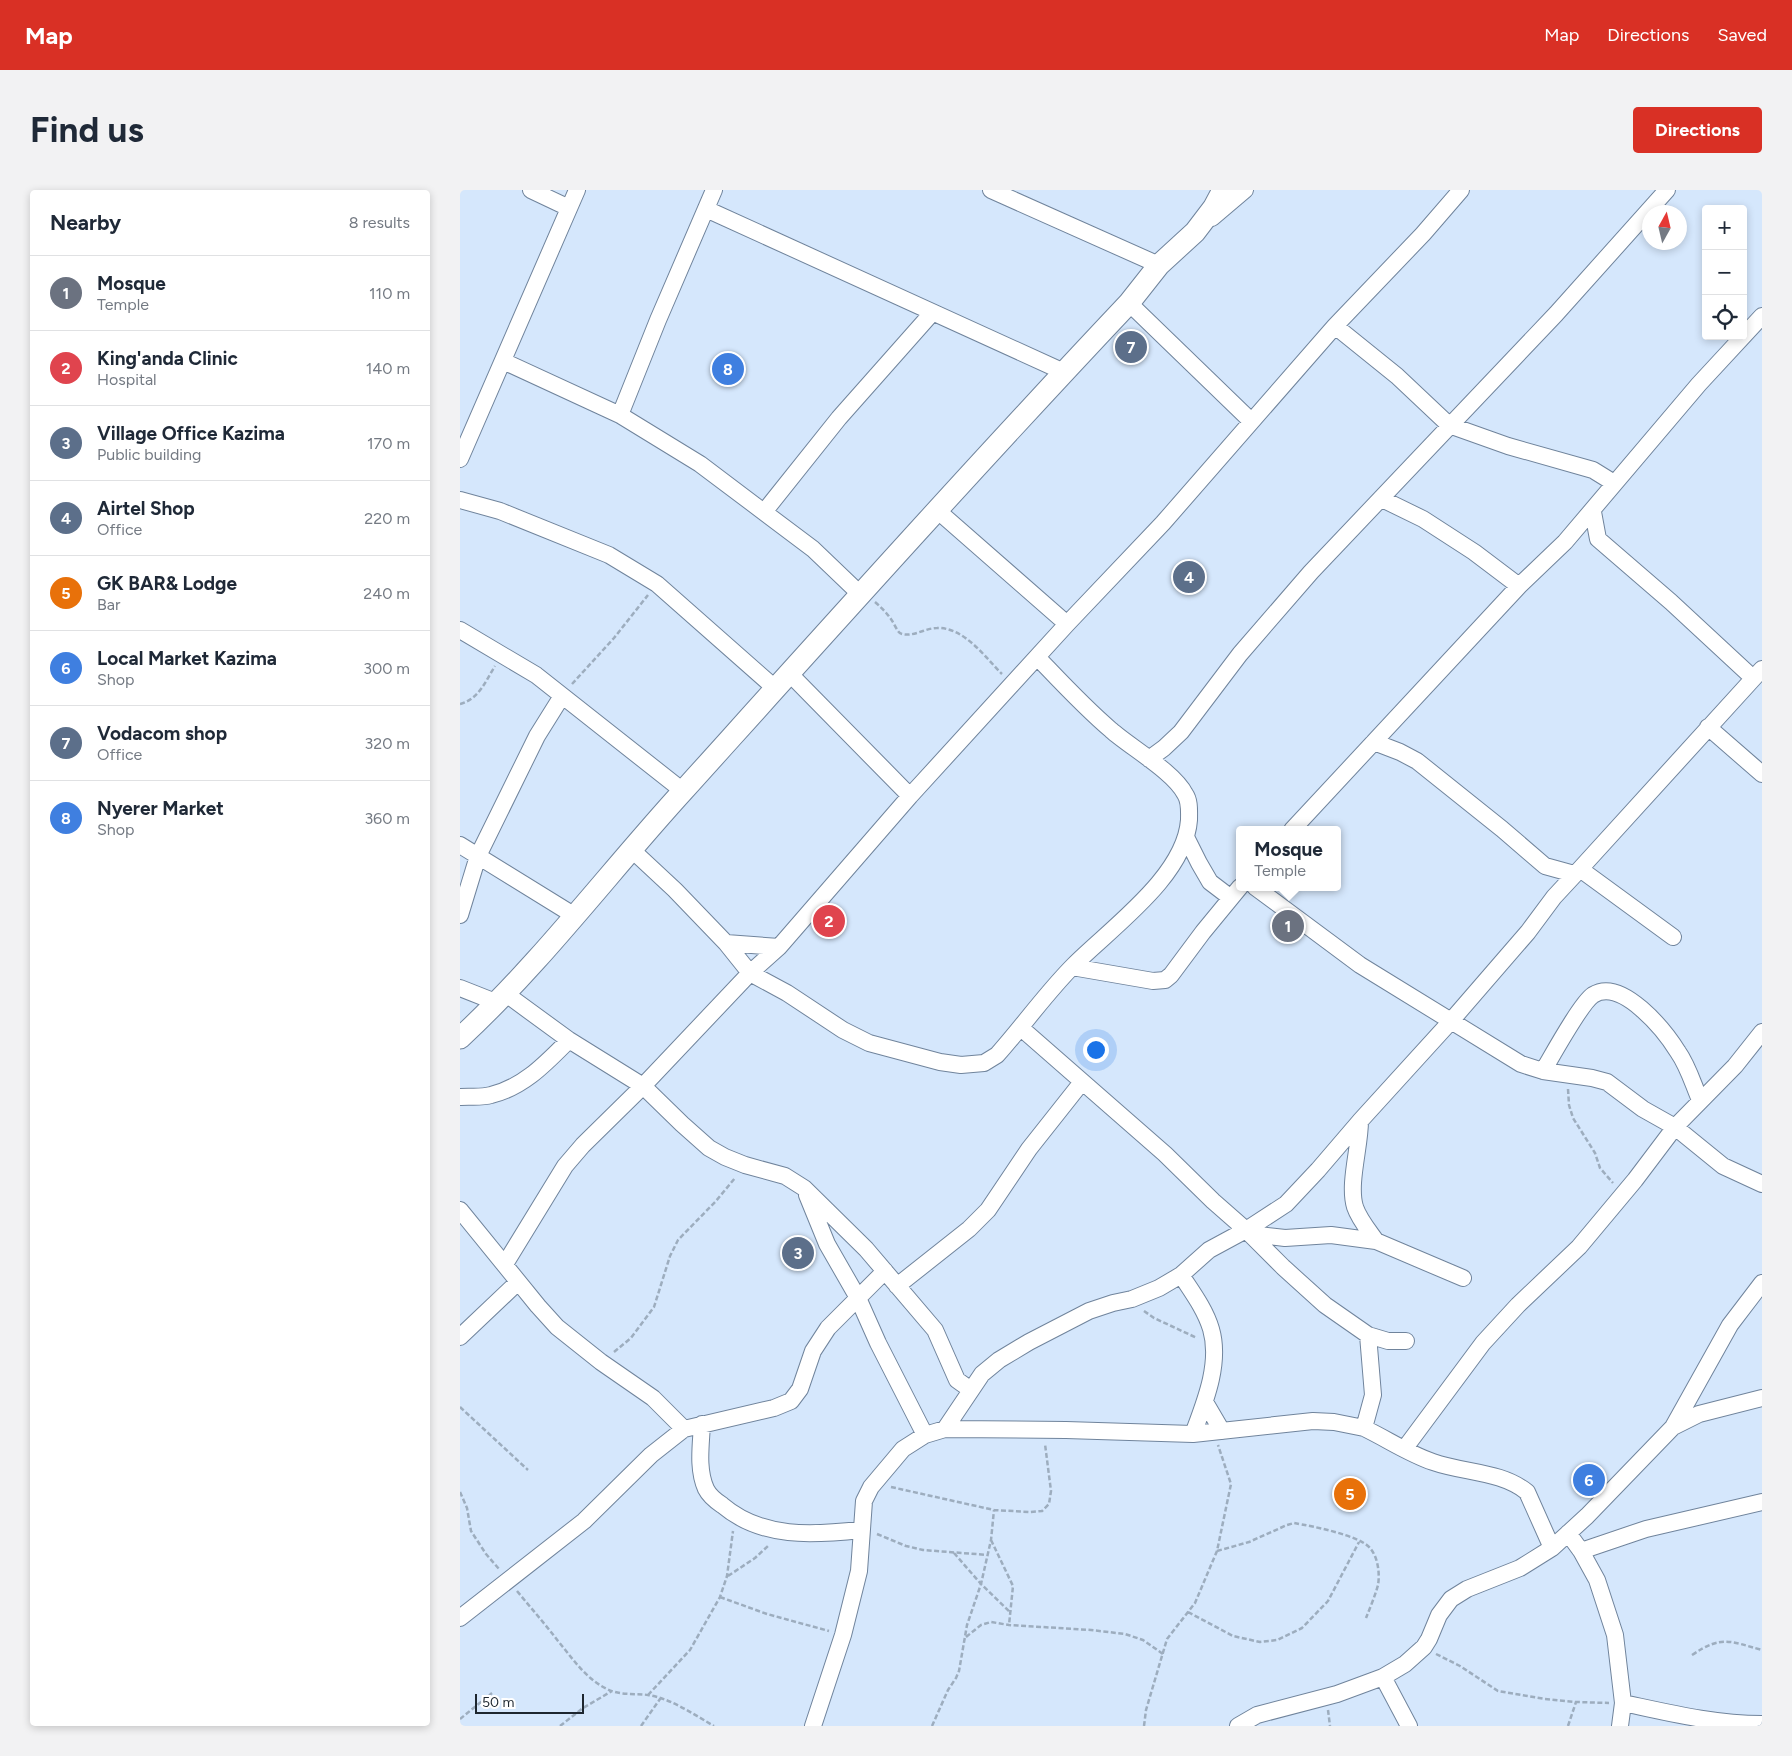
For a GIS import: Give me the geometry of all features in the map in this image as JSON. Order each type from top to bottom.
[{"type":"street","points":[[531,190],[569,208]]},
{"type":"street","points":[[460,459],[577,190]]},
{"type":"street","points":[[620,414],[714,190]]},
{"type":"street","points":[[991,190],[1159,265]]},
{"type":"street","points":[[1195,232],[1214,207],[1223,190]]},
{"type":"street","points":[[460,1038],[502,999],[631,849],[861,592],[1129,303],[1159,265],[1245,190]]},
{"type":"street","points":[[505,1264],[565,1166],[582,1145],[643,1086],[750,973],[779,947],[910,796],[1163,523],[1335,326],[1423,234],[1461,190]]},
{"type":"street","points":[[1148,759],[1164,748],[1180,732],[1240,654],[1311,572],[1556,314],[1666,190]]},
{"type":"street","points":[[706,209],[1064,372]]},
{"type":"street","points":[[1129,303],[1251,421]]},
{"type":"street","points":[[764,512],[839,418],[932,313]]},
{"type":"street","points":[[1296,826],[1519,586],[1565,542],[1699,384],[1762,316]]},
{"type":"street","points":[[1335,326],[1397,376],[1449,425],[1508,446],[1593,470],[1614,483]]},
{"type":"street","points":[[503,361],[620,414],[700,464],[813,549],[861,592]]},
{"type":"street","points":[[1382,498],[1422,519],[1474,552],[1519,586]]},
{"type":"street","points":[[460,500],[500,511],[609,555],[656,584],[783,681],[833,716],[910,796]]},
{"type":"street","points":[[938,511],[1068,624]]},
{"type":"street","points":[[945,1430],[982,1374],[999,1360],[1089,1311],[1113,1303],[1132,1300],[1159,1288],[1181,1274],[1209,1250],[1248,1232],[1286,1204],[1451,1021],[1528,932],[1554,897],[1758,674],[1598,539],[1592,512]]},
{"type":"street","points":[[1565,542],[1598,539]]},
{"type":"street","points":[[460,630],[536,675],[683,791]]},
{"type":"street","points":[[631,849],[675,890],[726,943],[750,973],[787,993],[843,1030],[869,1042],[940,1062],[961,1065],[984,1063],[997,1055],[1072,967],[1149,894],[1164,877],[1179,855],[1186,837],[1189,809],[1186,795],[1177,782],[1111,730],[1038,658]]},
{"type":"street","points":[[460,915],[478,856],[537,736],[562,696]]},
{"type":"street","points":[[1708,727],[1762,774]]},
{"type":"street","points":[[1374,742],[1417,761],[1545,866],[1577,872],[1673,937]]},
{"type":"street","points":[[1072,967],[1152,981],[1164,980],[1171,975],[1203,932],[1236,893],[1210,882],[1186,837]]},
{"type":"street","points":[[460,845],[575,916]]},
{"type":"street","points":[[1545,866],[1554,897]]},
{"type":"street","points":[[1260,891],[1360,965],[1521,1064],[1543,1072],[1573,1075],[1607,1082],[1643,1109],[1675,1127],[1722,1166],[1762,1184]]},
{"type":"street","points":[[726,943],[779,947]]},
{"type":"street","points":[[460,988],[502,999],[643,1086],[709,1148],[745,1165],[785,1176],[804,1188],[866,1249],[935,1330],[957,1380],[971,1390]]},
{"type":"street","points":[[1543,1072],[1580,1011],[1592,995],[1604,992],[1618,994],[1639,1005],[1661,1029],[1679,1053],[1700,1100]]},
{"type":"street","points":[[1021,1028],[1165,1154],[1283,1267],[1325,1304],[1368,1335],[1379,1340],[1406,1341]]},
{"type":"street","points":[[1405,1448],[1483,1343],[1518,1305],[1579,1247],[1675,1127],[1735,1066],[1762,1032]]},
{"type":"street","points":[[460,1097],[490,1096],[510,1088],[534,1075],[569,1040]]},
{"type":"street","points":[[897,1286],[970,1230],[988,1210],[1029,1150],[1082,1082]]},
{"type":"street","points":[[1360,1121],[1360,1138],[1353,1189],[1354,1202],[1356,1210],[1376,1241]]},
{"type":"street","points":[[804,1188],[827,1244],[858,1298],[878,1343],[925,1435]]},
{"type":"street","points":[[460,1210],[557,1327],[601,1362],[653,1398],[684,1430]]},
{"type":"street","points":[[1248,1232],[1285,1238],[1331,1235],[1376,1241],[1463,1278]]},
{"type":"street","points":[[460,1618],[584,1521],[651,1455],[684,1430],[702,1424],[774,1408],[791,1400],[800,1390],[813,1351],[828,1328],[885,1270]]},
{"type":"street","points":[[1181,1274],[1203,1311],[1211,1330],[1213,1346],[1212,1376],[1193,1434]]},
{"type":"street","points":[[460,1337],[518,1282]]},
{"type":"street","points":[[1238,1726],[1257,1715],[1337,1694],[1383,1677],[1405,1664],[1424,1648],[1439,1616],[1451,1599],[1467,1588],[1520,1568],[1552,1548],[1587,1516],[1673,1428],[1730,1325],[1762,1283]]},
{"type":"street","points":[[1364,1428],[1373,1395],[1368,1335]]},
{"type":"street","points":[[1673,1428],[1699,1414],[1762,1398]]},
{"type":"street","points":[[1205,1402],[1217,1431]]},
{"type":"street","points":[[813,1726],[843,1635],[859,1571],[864,1501],[875,1483],[903,1449],[925,1435],[945,1430],[1043,1430],[1193,1434],[1314,1421],[1334,1422],[1364,1428],[1433,1462],[1501,1478],[1523,1488],[1527,1492],[1552,1548]]},
{"type":"street","points":[[702,1424],[701,1462],[702,1477],[706,1490],[735,1514],[755,1525],[784,1533],[817,1534],[862,1530]]},
{"type":"street","points":[[1581,1551],[1646,1529],[1762,1502]]},
{"type":"street","points":[[1568,1533],[1581,1551],[1597,1580],[1615,1635],[1623,1703],[1620,1726]]},
{"type":"street","points":[[1383,1677],[1409,1726]]},
{"type":"street","points":[[1623,1703],[1732,1724],[1762,1724]]},
{"type":"path","points":[[562,696],[614,638],[656,584]]},
{"type":"path","points":[[861,592],[885,611],[902,634],[915,634],[938,628],[955,633],[977,648],[1013,685]]},
{"type":"path","points":[[460,704],[469,702],[475,697],[501,654]]},
{"type":"path","points":[[1560,1075],[1567,1088],[1573,1118],[1596,1153],[1600,1168],[1624,1193]]},
{"type":"path","points":[[601,1362],[631,1338],[644,1323],[654,1307],[670,1256],[678,1240],[716,1201],[745,1165]]},
{"type":"path","points":[[1132,1300],[1154,1318],[1213,1346]]},
{"type":"path","points":[[460,1407],[528,1470]]},
{"type":"path","points":[[875,1483],[994,1510],[1042,1511],[1049,1504],[1051,1491],[1043,1430]]},
{"type":"path","points":[[1144,1726],[1146,1710],[1167,1639],[1195,1603],[1217,1551],[1231,1484],[1217,1431]]},
{"type":"path","points":[[460,1492],[467,1508],[471,1531],[486,1554],[577,1665],[592,1679],[612,1691],[634,1696],[648,1695],[680,1706],[714,1726]]},
{"type":"path","points":[[932,1726],[948,1690],[956,1678],[988,1555],[994,1510]]},
{"type":"path","points":[[648,1695],[690,1650],[720,1597],[727,1576],[735,1514]]},
{"type":"path","points":[[1217,1551],[1249,1542],[1294,1523],[1339,1534],[1359,1542],[1371,1549],[1377,1562],[1378,1584],[1366,1618]]},
{"type":"path","points":[[862,1530],[882,1535],[906,1546],[939,1552],[988,1555]]},
{"type":"path","points":[[727,1576],[755,1558],[784,1533]]},
{"type":"path","points":[[991,1540],[1013,1586],[1009,1625]]},
{"type":"path","points":[[1188,1612],[1233,1636],[1260,1642],[1277,1640],[1302,1628],[1328,1600],[1359,1542]]},
{"type":"path","points":[[954,1553],[980,1584],[1010,1613]]},
{"type":"path","points":[[720,1597],[767,1614],[843,1635]]},
{"type":"path","points":[[965,1638],[985,1622],[1092,1630],[1126,1634],[1143,1640],[1163,1654]]},
{"type":"path","points":[[1692,1655],[1717,1642],[1726,1642],[1762,1650]]},
{"type":"path","points":[[1424,1648],[1460,1666],[1498,1691],[1576,1702],[1623,1703]]},
{"type":"path","points":[[560,1726],[583,1708],[612,1691]]},
{"type":"path","points":[[460,1720],[492,1693]]},
{"type":"path","points":[[641,1726],[660,1699]]},
{"type":"path","points":[[1568,1726],[1576,1702]]},
{"type":"place","name":"Vodacom shop","points":[[1131,347]]},
{"type":"place","name":"Nyerer Market","points":[[728,369]]},
{"type":"place","name":"Airtel Shop","points":[[1189,577]]},
{"type":"place","name":"King'anda Clinic","points":[[829,921]]},
{"type":"place","name":"Mosque","points":[[1288,926]]},
{"type":"place","name":"Village Office Kazima","points":[[798,1253]]},
{"type":"place","name":"Local Market Kazima","points":[[1589,1480]]},
{"type":"place","name":"GK BAR& Lodge","points":[[1350,1494]]}]
